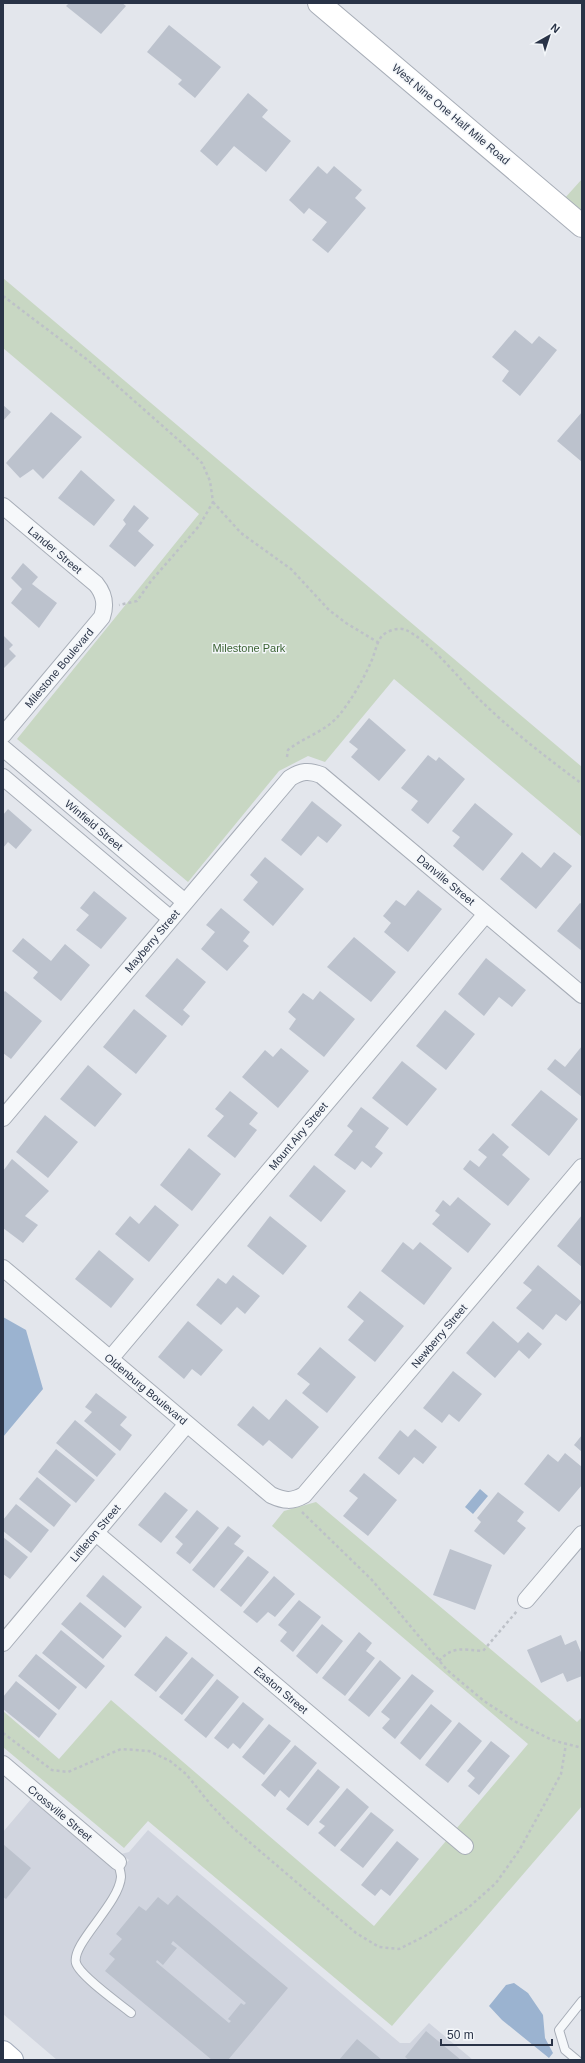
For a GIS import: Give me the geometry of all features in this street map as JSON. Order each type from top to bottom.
[{"type":"street","name":"West Nine One Half Mile Road","points":[[319,3],[582,226]]},
{"type":"street","name":"Lander Street","points":[[3,506],[96,584],[104,603]]},
{"type":"street","name":"Milestone Boulevard","points":[[3,735],[102,618],[104,603]]},
{"type":"street","name":"Winfield Street","points":[[3,748],[185,902]]},
{"type":"street","name":"Mayberry Street","points":[[3,1118],[290,778],[298,773],[306,771]]},
{"type":"street","name":"Danville Street","points":[[306,771],[321,775],[582,995]]},
{"type":"street","name":"Winfield Street","points":[[3,777],[171,919]]},
{"type":"street","name":"Mount Airy Street","points":[[110,1359],[486,914]]},
{"type":"street","name":"Newberry Street","points":[[292,1501],[304,1495],[582,1167]]},
{"type":"street","name":"Oldenburg Boulevard","points":[[3,1268],[271,1495],[281,1500],[292,1501]]},
{"type":"street","name":"Littleton Street","points":[[3,1643],[187,1424]]},
{"type":"street","name":"Easton Street","points":[[96,1533],[466,1846]]},
{"type":"street","points":[[526,1600],[582,1534]]},
{"type":"street","name":"Crossville Street","points":[[3,1764],[118,1862]]},
{"type":"street","points":[[3,2052],[12,2060]]},
{"type":"lane","points":[[118,1862],[121,1877],[116,1891],[107,1909],[84,1940],[76,1954],[76,1964],[86,1976],[131,2013]]},
{"type":"lane","points":[[577,2060],[565,2050],[559,2030],[582,2001]]},
{"type":"path","points":[[3,296],[89,361],[183,444],[202,463],[210,481],[213,502],[241,533],[292,569],[329,610],[346,623],[379,643]]},
{"type":"path","points":[[104,603],[137,601],[151,580],[199,526],[213,502]]},
{"type":"path","points":[[287,757],[288,750],[325,728],[339,715],[371,663],[382,635],[393,629],[405,630],[419,639],[497,715],[551,761],[582,784]]},
{"type":"path","points":[[292,1501],[307,1518],[340,1547],[372,1580],[439,1661],[491,1705],[516,1722],[546,1737],[582,1748]]},
{"type":"path","points":[[439,1661],[445,1654],[455,1649],[483,1651],[526,1600]]},
{"type":"path","points":[[3,1733],[52,1770],[68,1772],[121,1749],[148,1751],[170,1761],[186,1774],[211,1805],[233,1828],[356,1933],[379,1947],[399,1949],[425,1936],[468,1908],[496,1882],[520,1850],[561,1774],[566,1744]]},
{"type":"shaded area","points":[[31,1799],[118,1873],[129,1860],[121,1854],[129,1852],[148,1830],[400,2043],[410,2043],[429,2023],[473,2060],[57,2060],[3,2014],[3,1832]]},
{"type":"green space","points":[[582,179],[582,214],[564,199]]},
{"type":"green space","name":"Milestone Park","points":[[3,278],[582,767],[582,837],[394,679],[325,762],[308,756],[279,771],[188,882],[17,739],[199,514],[3,348]]},
{"type":"green space","points":[[316,1502],[577,1722],[582,1717],[582,1806],[392,2026],[148,1821],[124,1848],[3,1747],[3,1711],[59,1759],[111,1700],[374,1926],[528,1744],[272,1526],[284,1511]]},
{"type":"water","points":[[3,1317],[26,1330],[43,1389],[3,1437]]},
{"type":"water","points":[[480,1489],[488,1496],[473,1514],[465,1507]]},
{"type":"water","points":[[514,1983],[528,1993],[543,2015],[545,2038],[553,2053],[549,2058],[502,2020],[489,2006],[506,1985]]},
{"type":"building","points":[[69,3],[122,3],[126,6],[101,34],[66,6]]},
{"type":"building","points":[[169,25],[221,67],[195,98],[178,84],[182,80],[147,52]]},
{"type":"building","points":[[248,93],[268,110],[262,117],[291,141],[266,172],[234,146],[217,166],[200,151]]},
{"type":"building","points":[[318,166],[327,174],[334,166],[362,190],[355,198],[366,208],[328,253],[312,240],[327,222],[309,208],[304,214],[289,200]]},
{"type":"building","points":[[515,330],[532,344],[539,336],[557,350],[520,396],[502,381],[509,371],[492,357]]},
{"type":"building","points":[[3,405],[11,412],[3,421]]},
{"type":"building","points":[[51,412],[82,437],[43,479],[33,469],[20,478],[6,463]]},
{"type":"building","points":[[582,412],[582,462],[557,441]]},
{"type":"building","points":[[81,470],[115,500],[94,526],[58,498]]},
{"type":"building","points":[[134,505],[149,518],[138,531],[154,545],[135,567],[109,546],[126,524],[123,520]]},
{"type":"building","points":[[23,563],[38,577],[32,584],[57,603],[39,628],[11,603],[22,589],[11,578]]},
{"type":"building","points":[[3,635],[13,645],[9,649],[16,656],[3,669]]},
{"type":"building","points":[[369,718],[406,750],[379,781],[351,757],[358,749],[349,742]]},
{"type":"building","points":[[428,755],[436,761],[439,757],[465,779],[428,824],[411,810],[418,801],[401,788]]},
{"type":"building","points":[[312,801],[342,825],[327,843],[318,836],[301,856],[281,840]]},
{"type":"building","points":[[475,803],[513,834],[483,871],[453,846],[460,837],[452,831]]},
{"type":"building","points":[[8,809],[32,830],[16,849],[8,842],[3,848],[3,815]]},
{"type":"building","points":[[522,852],[541,868],[554,852],[572,866],[536,909],[500,879]]},
{"type":"building","points":[[265,857],[304,889],[273,926],[243,900],[258,882],[250,875]]},
{"type":"building","points":[[418,890],[442,909],[408,952],[384,932],[391,923],[383,916],[396,900],[405,906]]},
{"type":"building","points":[[94,891],[127,918],[101,949],[76,930],[89,915],[80,908]]},
{"type":"building","points":[[580,903],[582,904],[582,951],[557,931]]},
{"type":"building","points":[[221,908],[250,932],[243,941],[249,946],[227,971],[201,949],[215,932],[206,925]]},
{"type":"building","points":[[354,937],[396,972],[371,1002],[327,967]]},
{"type":"building","points":[[23,938],[51,961],[65,944],[90,965],[61,1001],[33,978],[38,972],[12,951]]},
{"type":"building","points":[[177,958],[206,982],[183,1010],[190,1016],[182,1026],[145,996]]},
{"type":"building","points":[[486,958],[526,990],[512,1007],[499,997],[484,1016],[458,994]]},
{"type":"building","points":[[5,991],[42,1021],[11,1059],[3,1053],[3,993]]},
{"type":"building","points":[[320,991],[355,1019],[324,1057],[289,1029],[296,1019],[288,1012],[303,993],[313,1000]]},
{"type":"building","points":[[134,1009],[167,1036],[136,1074],[103,1047]]},
{"type":"building","points":[[445,1010],[475,1034],[446,1070],[416,1046]]},
{"type":"building","points":[[582,1046],[582,1097],[547,1069],[555,1059],[565,1067]]},
{"type":"building","points":[[281,1048],[309,1071],[278,1108],[242,1077],[265,1050],[273,1057]]},
{"type":"building","points":[[402,1061],[437,1089],[407,1126],[372,1098]]},
{"type":"building","points":[[88,1065],[122,1094],[95,1127],[60,1099]]},
{"type":"building","points":[[541,1090],[578,1119],[549,1156],[511,1125]]},
{"type":"building","points":[[230,1091],[258,1113],[249,1124],[257,1130],[235,1158],[207,1136],[224,1116],[215,1109]]},
{"type":"building","points":[[361,1107],[389,1128],[375,1147],[383,1153],[371,1168],[362,1161],[355,1170],[334,1155],[353,1131],[347,1126]]},
{"type":"building","points":[[45,1115],[78,1142],[48,1178],[16,1152]]},
{"type":"building","points":[[493,1133],[509,1147],[502,1155],[530,1179],[508,1206],[463,1169],[470,1160],[479,1167],[487,1157],[478,1150]]},
{"type":"building","points":[[189,1148],[221,1174],[192,1211],[160,1185]]},
{"type":"building","points":[[12,1159],[49,1191],[25,1216],[38,1225],[23,1243],[3,1228],[3,1171]]},
{"type":"building","points":[[314,1165],[346,1191],[321,1222],[289,1196]]},
{"type":"building","points":[[458,1197],[491,1224],[468,1253],[432,1224],[440,1215],[435,1211],[443,1200],[450,1206]]},
{"type":"building","points":[[155,1205],[179,1225],[149,1262],[115,1234],[130,1216],[139,1224]]},
{"type":"building","points":[[582,1215],[582,1267],[557,1246]]},
{"type":"building","points":[[270,1216],[307,1246],[283,1275],[247,1246]]},
{"type":"building","points":[[403,1242],[413,1250],[420,1242],[452,1268],[424,1305],[381,1271]]},
{"type":"building","points":[[99,1250],[134,1279],[111,1308],[75,1279]]},
{"type":"building","points":[[538,1265],[582,1302],[566,1321],[556,1314],[543,1330],[516,1308],[532,1290],[523,1283]]},
{"type":"building","points":[[233,1275],[260,1296],[245,1314],[237,1307],[221,1325],[196,1305],[218,1278],[226,1284]]},
{"type":"building","points":[[360,1291],[404,1326],[375,1362],[348,1340],[364,1321],[347,1307]]},
{"type":"building","points":[[188,1321],[223,1350],[201,1376],[192,1369],[184,1379],[158,1357]]},
{"type":"building","points":[[493,1321],[518,1343],[528,1332],[542,1344],[529,1359],[519,1350],[495,1378],[466,1353]]},
{"type":"building","points":[[320,1347],[356,1377],[327,1413],[302,1393],[310,1384],[297,1374]]},
{"type":"building","points":[[453,1371],[482,1394],[459,1422],[449,1414],[442,1423],[423,1408]]},
{"type":"building","points":[[96,1393],[127,1417],[120,1425],[132,1435],[120,1451],[84,1421],[92,1412],[85,1407]]},
{"type":"building","points":[[286,1399],[319,1427],[292,1459],[269,1440],[263,1446],[237,1425],[253,1406],[269,1420]]},
{"type":"building","points":[[75,1420],[116,1454],[97,1477],[56,1443]]},
{"type":"building","points":[[415,1429],[437,1447],[423,1464],[414,1457],[399,1475],[378,1458],[400,1430],[408,1437]]},
{"type":"building","points":[[582,1435],[582,1452],[574,1445]]},
{"type":"building","points":[[56,1449],[95,1480],[76,1503],[38,1472]]},
{"type":"building","points":[[565,1453],[582,1467],[582,1485],[559,1512],[524,1484],[548,1454],[558,1462]]},
{"type":"building","points":[[364,1473],[397,1500],[368,1536],[343,1516],[358,1498],[349,1491]]},
{"type":"building","points":[[37,1477],[71,1505],[54,1527],[19,1499]]},
{"type":"building","points":[[165,1492],[188,1510],[161,1543],[138,1525]]},
{"type":"building","points":[[498,1492],[524,1512],[517,1521],[526,1528],[504,1555],[474,1531],[481,1522],[477,1518]]},
{"type":"building","points":[[16,1504],[49,1530],[31,1553],[3,1531],[3,1520]]},
{"type":"building","points":[[197,1510],[219,1528],[190,1564],[176,1553],[183,1544],[175,1537]]},
{"type":"building","points":[[228,1526],[241,1536],[234,1544],[244,1551],[214,1588],[192,1570]]},
{"type":"building","points":[[3,1537],[28,1557],[10,1579],[3,1574]]},
{"type":"building","points":[[450,1549],[492,1565],[475,1610],[433,1595]]},
{"type":"building","points":[[248,1556],[269,1572],[241,1607],[220,1590]]},
{"type":"building","points":[[103,1575],[142,1607],[125,1628],[86,1596]]},
{"type":"building","points":[[274,1576],[295,1594],[275,1617],[268,1612],[257,1623],[243,1612]]},
{"type":"building","points":[[299,1600],[321,1617],[293,1652],[280,1641],[287,1632],[278,1625]]},
{"type":"building","points":[[80,1602],[122,1636],[103,1659],[61,1624]]},
{"type":"building","points":[[322,1624],[343,1641],[317,1674],[296,1656]]},
{"type":"building","points":[[61,1630],[105,1666],[86,1689],[42,1653]]},
{"type":"building","points":[[359,1632],[372,1643],[366,1651],[375,1658],[345,1696],[322,1678]]},
{"type":"building","points":[[561,1635],[565,1645],[576,1640],[582,1655],[582,1676],[567,1682],[563,1673],[541,1683],[527,1650]]},
{"type":"building","points":[[166,1636],[188,1653],[156,1692],[134,1675]]},
{"type":"building","points":[[36,1654],[77,1687],[59,1710],[18,1676]]},
{"type":"building","points":[[192,1657],[214,1675],[182,1715],[159,1697]]},
{"type":"building","points":[[380,1660],[401,1678],[369,1717],[348,1700]]},
{"type":"building","points":[[412,1674],[434,1691],[395,1739],[382,1728],[390,1719],[381,1712]]},
{"type":"building","points":[[217,1679],[239,1697],[206,1738],[184,1720]]},
{"type":"building","points":[[16,1681],[57,1714],[39,1738],[3,1709],[3,1697]]},
{"type":"building","points":[[243,1702],[264,1719],[240,1749],[233,1743],[228,1749],[214,1738]]},
{"type":"building","points":[[431,1704],[452,1721],[420,1760],[400,1743]]},
{"type":"building","points":[[459,1722],[482,1741],[448,1783],[425,1765]]},
{"type":"building","points":[[269,1724],[291,1741],[264,1775],[242,1757]]},
{"type":"building","points":[[491,1741],[510,1756],[479,1795],[468,1786],[475,1778],[467,1771]]},
{"type":"building","points":[[295,1745],[317,1763],[289,1798],[280,1790],[275,1797],[261,1785]]},
{"type":"building","points":[[318,1769],[340,1787],[308,1826],[286,1809]]},
{"type":"building","points":[[347,1788],[369,1807],[335,1847],[318,1833],[325,1826],[319,1822]]},
{"type":"building","points":[[371,1812],[394,1830],[363,1868],[340,1850]]},
{"type":"building","points":[[397,1841],[419,1859],[390,1896],[381,1889],[375,1896],[361,1885]]},
{"type":"building","points":[[3,1844],[31,1868],[6,1899],[3,1897]]},
{"type":"building","points":[[177,1895],[288,1988],[228,2060],[212,2060],[105,1971],[115,1959],[109,1954],[122,1939],[116,1934],[139,1906],[146,1911],[158,1897],[168,1905]],"holes":[[[173,1941],[246,2003],[244,2005],[241,2003],[228,2019],[231,2021],[229,2023],[156,1962],[157,1960],[163,1965],[177,1948],[171,1944]]]},
{"type":"building","points":[[426,2031],[461,2060],[409,2060],[405,2057]]},
{"type":"building","points":[[357,2039],[382,2060],[339,2060]]}]
